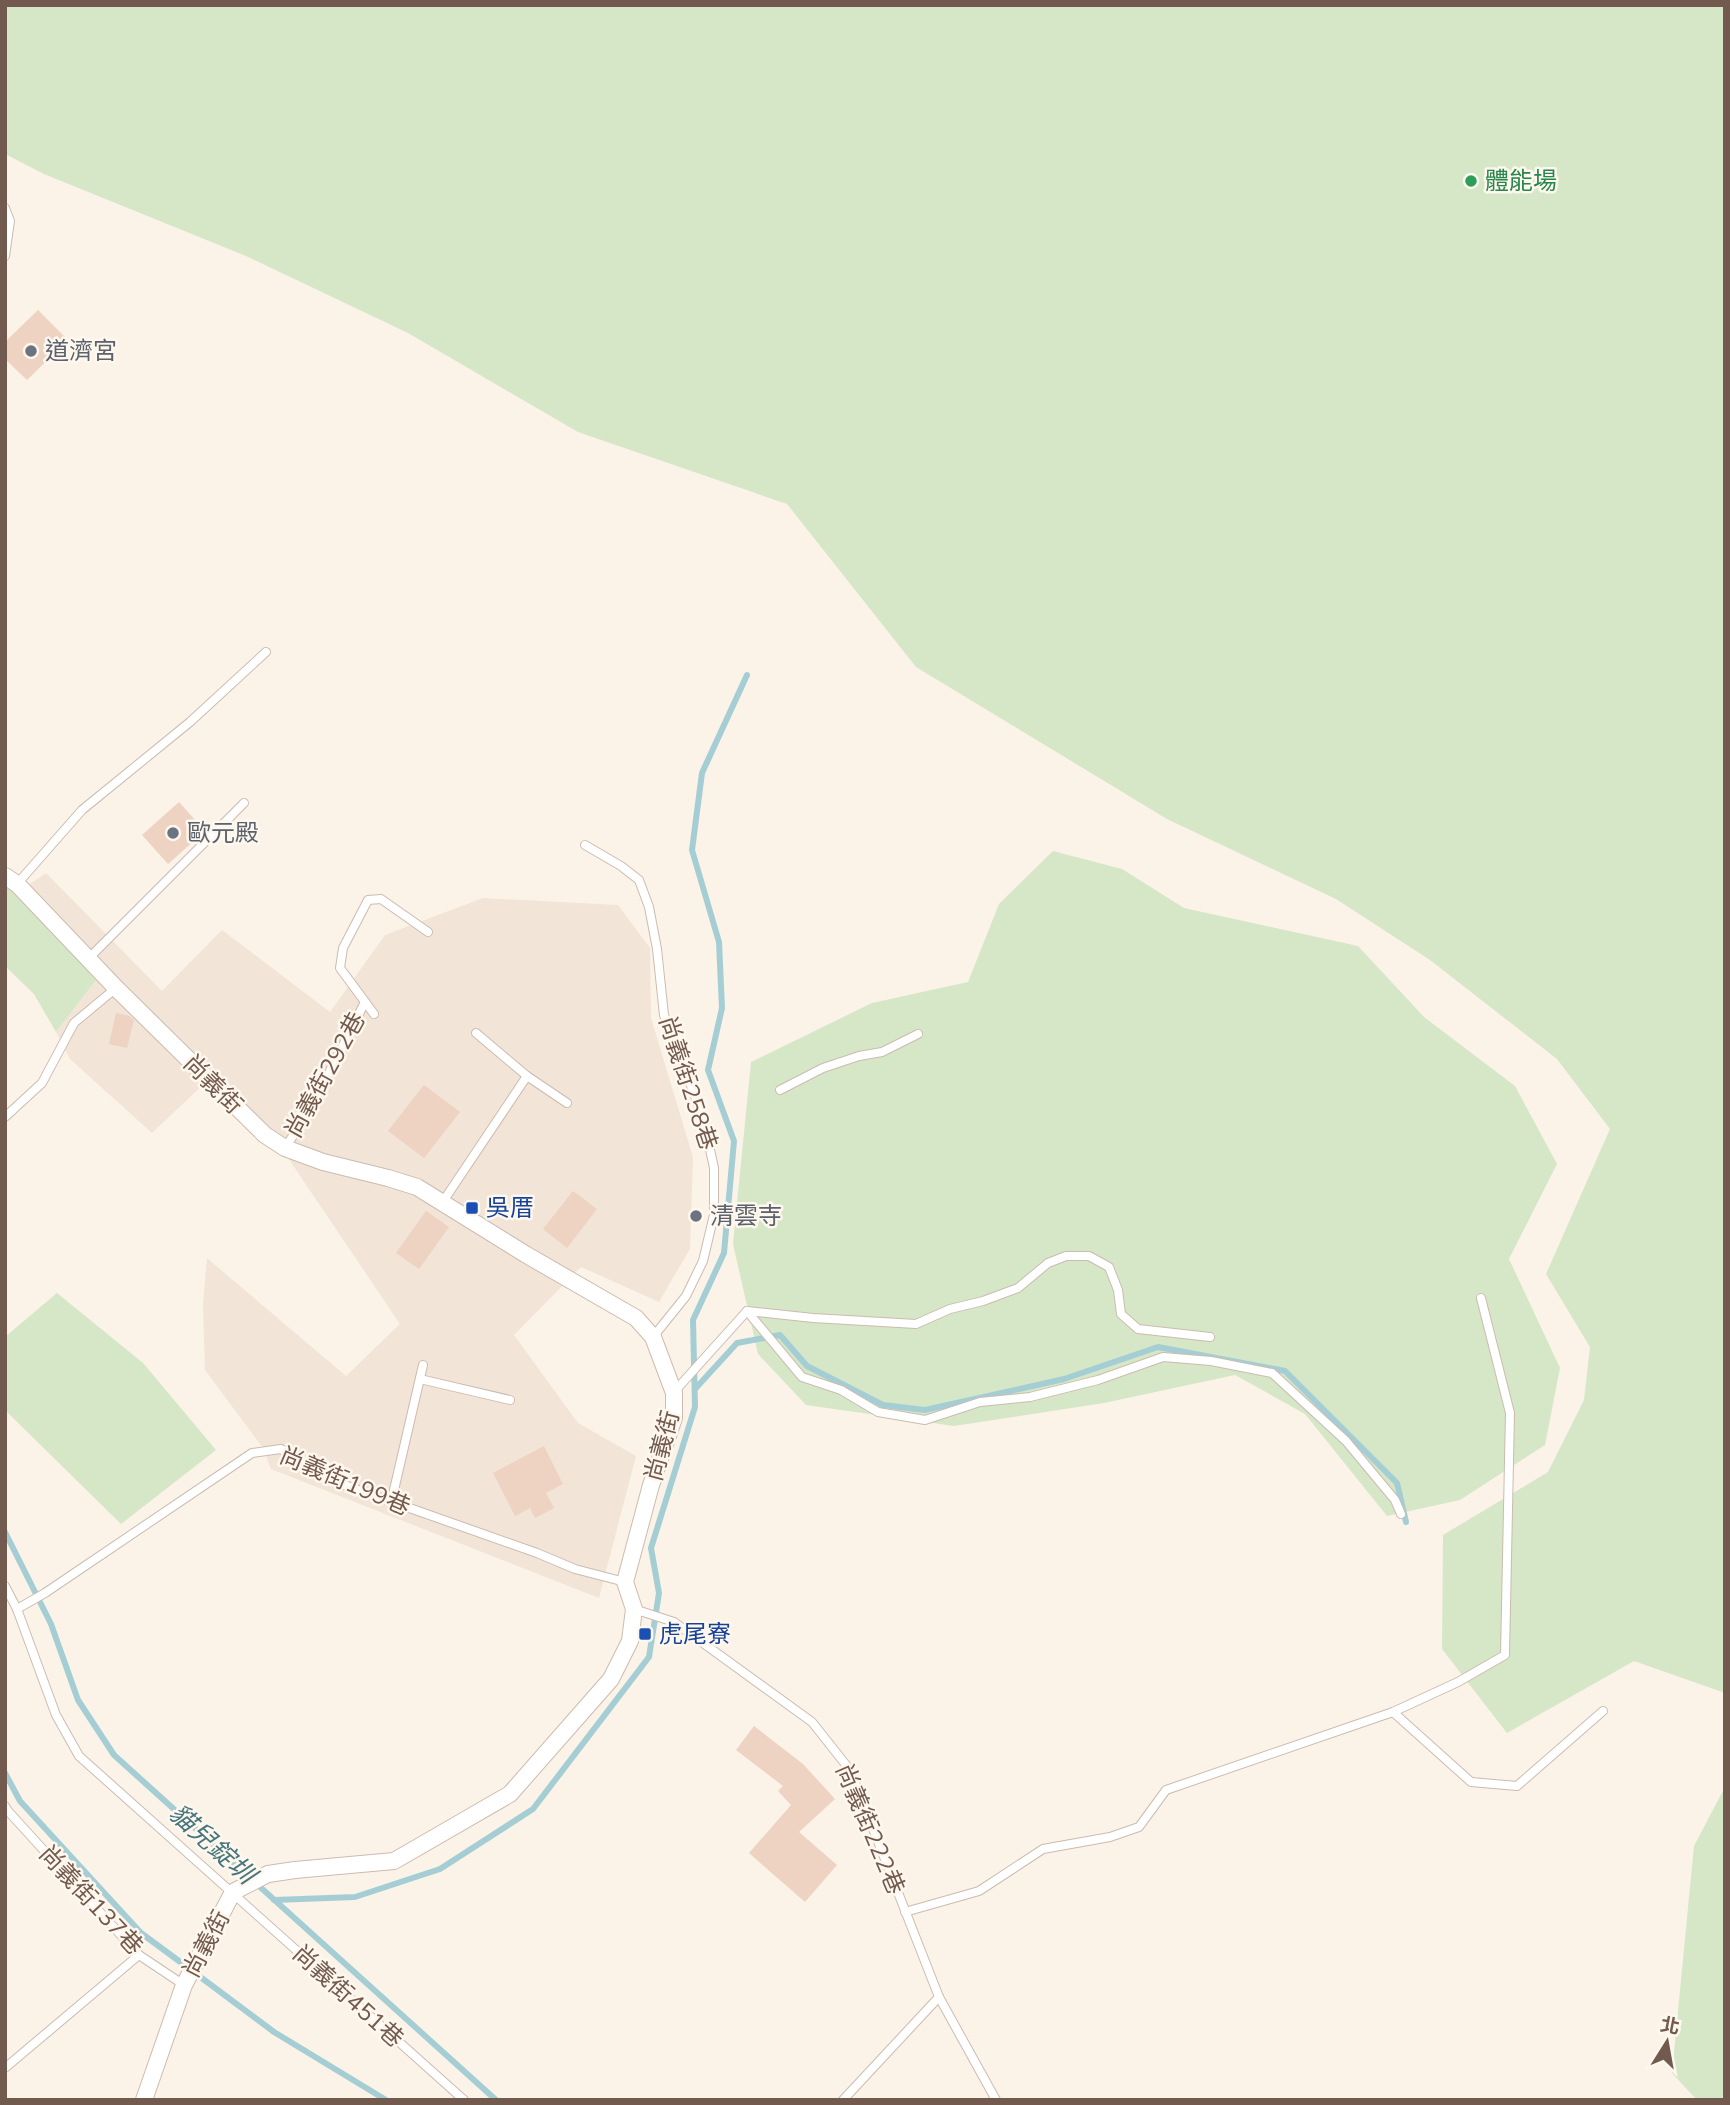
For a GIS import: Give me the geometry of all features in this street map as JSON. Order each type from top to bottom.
[{"type":"street","name":"尚義街","points":[[11,880],[265,1135],[285,1148],[323,1162],[417,1188],[636,1318],[653,1337],[678,1388],[674,1418],[651,1485],[625,1582],[634,1609],[630,1641],[611,1679],[509,1794],[394,1861],[268,1874],[233,1892],[184,1986],[144,2100]]},
{"type":"lane","points":[[5,208],[10,221],[5,256]]},
{"type":"lane","points":[[11,880],[82,810],[190,722],[266,652]]},
{"type":"lane","points":[[89,958],[244,803]]},
{"type":"lane","name":"尚義街258巷","points":[[585,845],[639,880],[649,907],[657,949],[664,1015],[703,1117],[715,1168],[714,1215],[703,1261],[686,1296],[653,1337]]},
{"type":"lane","points":[[374,1014],[340,968],[343,947],[368,900],[381,899],[428,932]]},
{"type":"lane","points":[[5,1117],[42,1083],[74,1023],[116,988]]},
{"type":"lane","name":"尚義街292巷","points":[[285,1148],[311,1108],[365,1002]]},
{"type":"lane","points":[[476,1034],[527,1076],[567,1103]]},
{"type":"lane","points":[[780,1090],[823,1068],[881,1052],[918,1034]]},
{"type":"lane","points":[[442,1203],[527,1076]]},
{"type":"lane","points":[[747,1311],[916,1324],[950,1308],[984,1301],[1018,1288],[1048,1264],[1066,1256],[1089,1256],[1109,1267],[1118,1290],[1121,1314],[1138,1329],[1210,1337]]},
{"type":"lane","points":[[905,1912],[979,1891],[1043,1849],[1110,1838],[1139,1827],[1166,1790],[1393,1712],[1458,1682],[1505,1655],[1510,1413],[1481,1298]]},
{"type":"lane","points":[[678,1388],[747,1311]]},
{"type":"lane","points":[[747,1311],[802,1377],[841,1390],[878,1412],[925,1420],[981,1402],[1030,1397],[1098,1380],[1163,1357],[1211,1361],[1272,1373],[1346,1441],[1395,1500],[1401,1514]]},
{"type":"lane","points":[[391,1503],[423,1365]]},
{"type":"lane","points":[[420,1379],[510,1400]]},
{"type":"lane","name":"尚義街199巷","points":[[17,1609],[45,1593],[252,1452],[281,1449],[333,1481],[575,1569],[625,1582]]},
{"type":"lane","points":[[5,1586],[17,1609],[56,1715],[79,1756],[233,1892]]},
{"type":"lane","name":"尚義街222巷","points":[[634,1609],[669,1620],[813,1722],[850,1770],[939,1997],[996,2100]]},
{"type":"lane","points":[[1393,1712],[1471,1782],[1517,1787],[1603,1711]]},
{"type":"lane","name":"尚義街137巷","points":[[5,1806],[139,1955],[184,1986]]},
{"type":"lane","name":"尚義街451巷","points":[[233,1892],[464,2100]]},
{"type":"lane","points":[[5,2068],[139,1955]]},
{"type":"lane","points":[[843,2100],[939,1997]]},
{"type":"shaded area","points":[[46,873],[162,991],[222,930],[330,1012],[385,935],[483,898],[618,905],[650,948],[651,1018],[693,1157],[690,1249],[659,1302],[581,1267],[514,1335],[578,1423],[636,1456],[599,1598],[271,1469],[263,1448],[205,1370],[203,1304],[207,1258],[346,1376],[400,1324],[284,1152],[207,1081],[152,1133],[70,1059],[56,1032],[96,980],[16,893]]},
{"type":"green space","points":[[5,5],[1725,5],[1725,1693],[1634,1661],[1507,1733],[1442,1649],[1443,1535],[1548,1472],[1584,1400],[1590,1347],[1546,1274],[1610,1129],[1557,1059],[1430,960],[1336,899],[1167,819],[916,667],[787,504],[578,432],[408,333],[246,256],[44,174],[5,154]]},
{"type":"green space","points":[[1053,851],[1122,869],[1184,908],[1358,946],[1424,1017],[1515,1086],[1557,1164],[1509,1259],[1560,1368],[1545,1445],[1460,1500],[1387,1516],[1305,1414],[1235,1375],[1104,1403],[954,1426],[806,1405],[758,1354],[733,1244],[751,1062],[872,1003],[968,982],[999,904]]},
{"type":"green space","points":[[5,885],[16,893],[96,980],[56,1032],[34,994],[5,966]]},
{"type":"green space","points":[[57,1293],[143,1363],[216,1450],[121,1524],[5,1410],[5,1337]]},
{"type":"green space","points":[[1725,1787],[1725,2100],[1697,2100],[1672,2073],[1694,1846]]},
{"type":"building","name":"道濟宮","points":[[38,310],[68,340],[27,380],[5,359],[5,342]]},
{"type":"building","name":"歐元殿","points":[[179,802],[205,831],[168,864],[142,835]]},
{"type":"building","points":[[116,1013],[134,1020],[127,1048],[109,1044]]},
{"type":"building","points":[[424,1085],[460,1112],[424,1158],[388,1131]]},
{"type":"building","points":[[573,1191],[597,1209],[567,1248],[543,1229]]},
{"type":"building","points":[[426,1211],[449,1227],[419,1269],[396,1253]]},
{"type":"building","points":[[544,1446],[563,1484],[546,1493],[554,1508],[535,1518],[530,1508],[515,1516],[493,1473]]},
{"type":"building","points":[[754,1726],[803,1764],[835,1799],[799,1832],[837,1865],[805,1902],[749,1853],[791,1805],[778,1791],[783,1786],[736,1750]]},
{"type":"waterway","points":[[274,1900],[355,1897],[440,1869],[533,1809],[649,1657],[659,1593],[651,1548],[695,1407],[693,1320],[724,1253],[734,1141],[708,1070],[722,1008],[719,942],[692,850],[702,773],[747,675]]},
{"type":"waterway","points":[[695,1389],[737,1343],[780,1335],[807,1366],[883,1405],[925,1410],[1064,1379],[1158,1347],[1285,1371],[1397,1483],[1406,1522]]},
{"type":"waterway","name":"貓兒錠圳","points":[[5,1532],[51,1624],[78,1700],[114,1755],[496,2100]]},
{"type":"waterway","points":[[5,1773],[20,1801],[141,1933],[183,1964]]},
{"type":"waterway","points":[[199,1976],[274,2032],[386,2100]]},
{"type":"place","name":"體能場","points":[[1471,181]]},
{"type":"place","name":"道濟宮","points":[[31,351]]},
{"type":"place","name":"歐元殿","points":[[173,833]]},
{"type":"place","name":"吳厝","points":[[472,1208]]},
{"type":"place","name":"清雲寺","points":[[696,1216]]},
{"type":"place","name":"虎尾寮","points":[[645,1634]]}]
